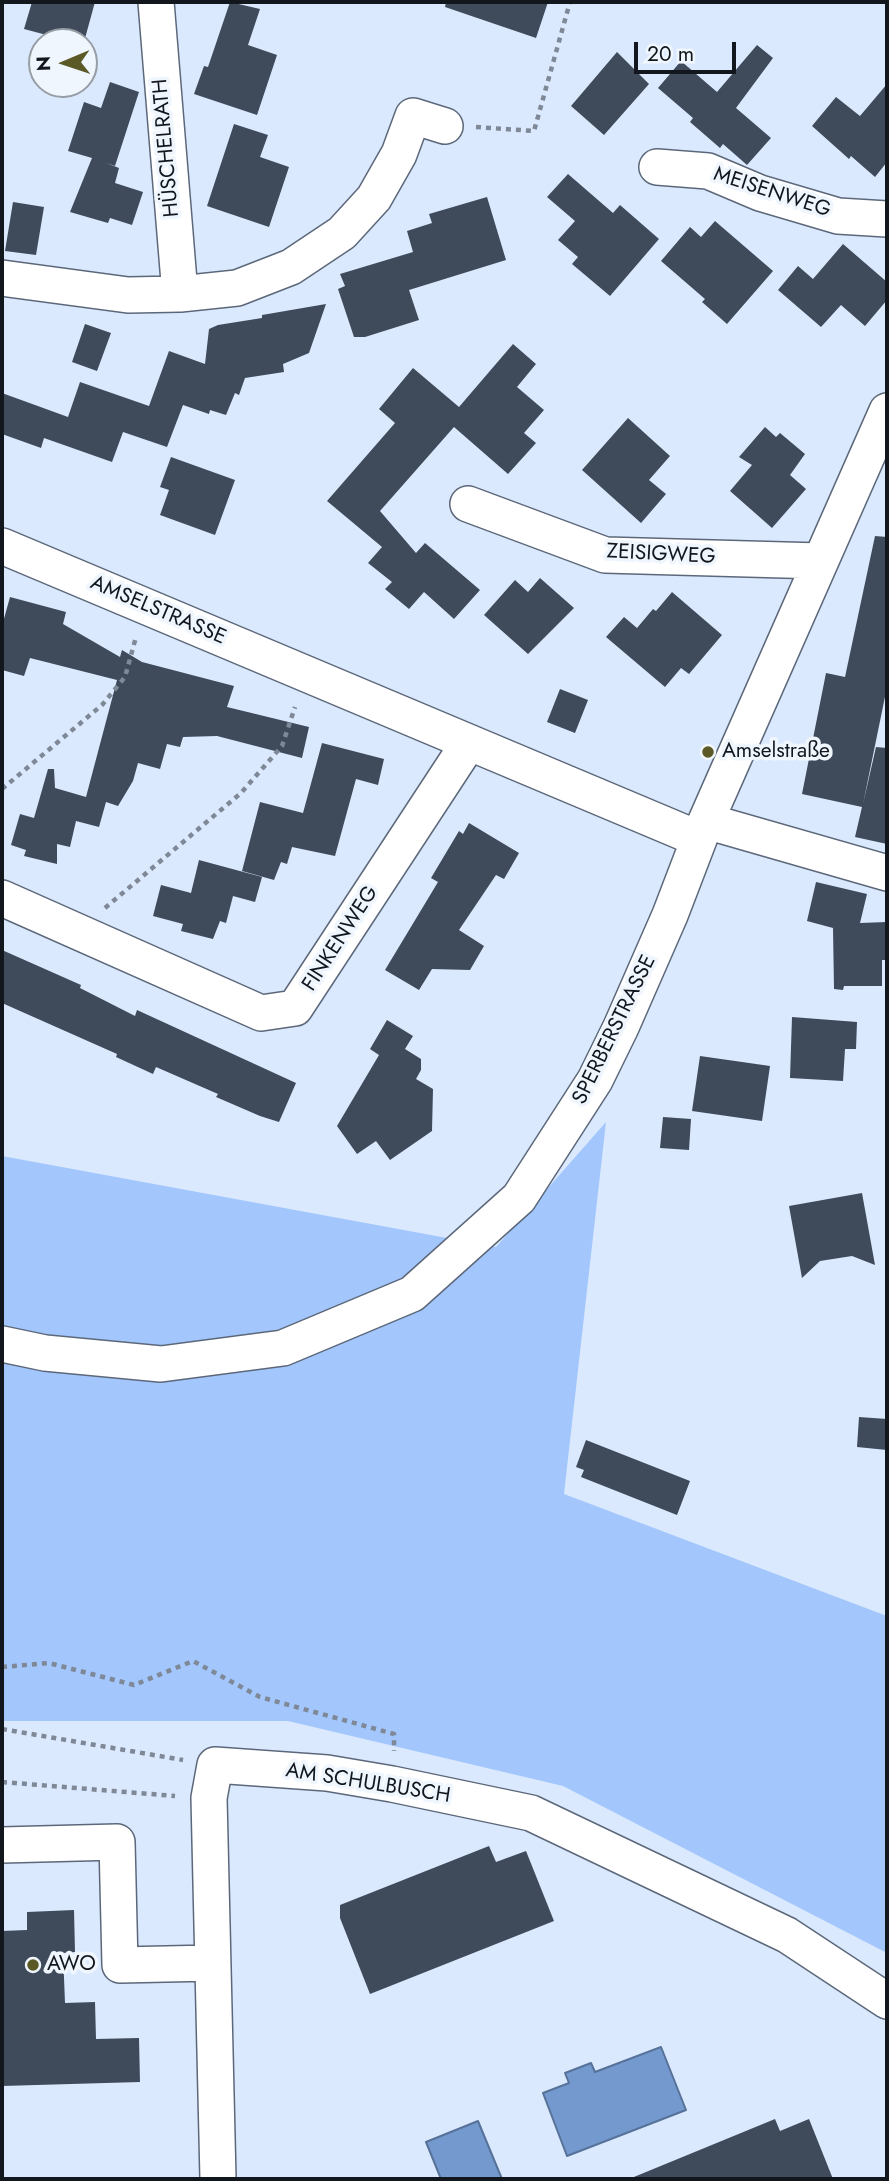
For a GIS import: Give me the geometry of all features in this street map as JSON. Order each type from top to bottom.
[{"type":"street","name":"HÜSCHELRATH","points":[[156,2],[180,294]]},
{"type":"street","points":[[2,278],[128,295],[180,294],[237,288],[292,267],[342,233],[374,198],[399,154],[413,116],[445,126]]},
{"type":"street","name":"MEISENWEG","points":[[657,167],[708,171],[760,193],[838,216],[887,219]]},
{"type":"street","name":"SPERBERSTRASSE","points":[[2,1344],[45,1353],[161,1364],[283,1348],[412,1294],[519,1199],[595,1080],[621,1027],[670,915],[703,830],[887,411]]},
{"type":"street","name":"ZEISIGWEG","points":[[468,504],[605,555],[820,561]]},
{"type":"street","name":"AMSELSTRASSE","points":[[3,547],[306,673],[468,744],[703,830],[887,873]]},
{"type":"street","name":"FINKENWEG","points":[[2,898],[261,1013],[295,1008],[468,744]]},
{"type":"street","name":"AM SCHULBUSCH","points":[[212,1781],[327,1773],[531,1813],[787,1935],[887,2001]]},
{"type":"street","points":[[212,1781],[212,1963],[218,2179]]},
{"type":"street","points":[[2,1845],[117,1842],[120,1965],[212,1963]]},
{"type":"path","points":[[445,126],[534,131],[570,2]]},
{"type":"path","points":[[2,789],[102,705],[125,677],[145,606]]},
{"type":"path","points":[[77,931],[241,793],[282,746],[306,673]]},
{"type":"path","points":[[2,1667],[49,1663],[134,1685],[193,1661],[260,1697],[394,1734],[392,1784]]},
{"type":"path","points":[[2,1729],[212,1781]]},
{"type":"path","points":[[2,1782],[212,1781]]},
{"type":"shaded area","points":[[606,1122],[564,1494],[887,1616],[887,1953],[563,1786],[288,1721],[2,1721],[2,1156],[496,1247]]},
{"type":"shaded area","points":[[661,2047],[686,2110],[567,2156],[543,2093],[569,2083],[565,2073],[591,2063],[595,2072]]},
{"type":"shaded area","points":[[478,2121],[502,2179],[441,2179],[426,2142]]},
{"type":"building","points":[[32,2],[95,2],[88,28],[24,29]]},
{"type":"building","points":[[230,2],[260,9],[248,45],[277,55],[257,115],[194,94],[204,66],[208,67]]},
{"type":"building","points":[[446,2],[548,2],[536,38],[445,7]]},
{"type":"building","points":[[757,45],[773,58],[736,108],[771,138],[747,165],[723,144],[720,148],[690,122],[693,118],[658,88],[681,61],[717,92]]},
{"type":"building","points":[[617,52],[649,84],[604,135],[571,106]]},
{"type":"building","points":[[110,82],[139,92],[115,166],[106,163],[119,168],[115,183],[143,192],[132,225],[110,218],[108,223],[70,212],[92,158],[68,151],[84,102],[101,108]]},
{"type":"building","points":[[887,84],[887,162],[875,177],[851,156],[849,159],[812,126],[836,97],[860,116]]},
{"type":"building","points":[[234,124],[268,135],[260,157],[289,167],[269,227],[207,206]]},
{"type":"building","points":[[568,174],[613,213],[620,205],[659,239],[610,296],[572,264],[578,257],[558,240],[575,221],[547,197]]},
{"type":"building","points":[[487,197],[506,260],[409,290],[419,320],[365,337],[354,337],[338,289],[345,286],[340,274],[413,252],[407,231],[432,223],[429,214]]},
{"type":"building","points":[[13,202],[44,207],[36,255],[5,251]]},
{"type":"building","points":[[715,221],[773,271],[727,324],[702,302],[705,299],[661,261],[690,227],[701,237]]},
{"type":"building","points":[[843,244],[887,282],[887,300],[865,326],[841,305],[821,327],[778,290],[798,266],[813,279]]},
{"type":"building","points":[[326,304],[309,353],[283,364],[284,372],[245,378],[239,395],[235,393],[226,415],[210,410],[209,414],[183,405],[167,447],[123,432],[112,462],[44,438],[41,448],[2,434],[2,393],[68,417],[80,382],[149,406],[169,351],[205,364],[209,329],[262,318],[262,315]]},
{"type":"building","points":[[85,324],[111,333],[97,371],[72,362]]},
{"type":"building","points":[[513,344],[536,364],[517,387],[544,410],[524,433],[536,443],[508,474],[454,427],[380,511],[416,553],[425,543],[480,590],[454,619],[424,592],[409,609],[385,589],[392,582],[368,563],[382,547],[327,501],[395,423],[379,409],[413,368],[459,407]]},
{"type":"building","points":[[628,418],[670,456],[649,480],[666,494],[641,523],[582,470]]},
{"type":"building","points":[[765,427],[776,437],[780,433],[805,454],[790,475],[806,489],[772,528],[730,491],[752,465],[739,457]]},
{"type":"building","points":[[171,457],[235,480],[215,535],[160,515],[169,490],[160,487]]},
{"type":"building","points":[[875,536],[887,537],[887,687],[863,804],[876,747],[887,748],[887,844],[855,837],[862,807],[802,794],[826,673],[845,677]]},
{"type":"building","points":[[540,578],[574,608],[528,654],[484,615],[515,580],[528,592]]},
{"type":"building","points":[[672,592],[722,635],[689,674],[681,668],[665,687],[606,637],[624,617],[637,628]]},
{"type":"building","points":[[10,597],[66,612],[63,624],[120,657],[122,650],[142,662],[234,686],[227,707],[309,727],[302,758],[217,736],[183,737],[180,747],[167,744],[160,769],[138,763],[133,781],[118,806],[106,802],[99,827],[76,821],[70,847],[57,844],[57,864],[24,856],[26,850],[11,845],[20,814],[34,818],[48,769],[54,769],[55,788],[86,797],[117,680],[30,658],[24,676],[2,670],[2,626]]},
{"type":"building","points":[[560,689],[588,700],[575,733],[547,722]]},
{"type":"building","points":[[322,743],[384,759],[378,785],[356,779],[335,856],[292,847],[287,864],[281,862],[274,880],[242,871],[260,802],[303,813]]},
{"type":"building","points":[[469,823],[519,853],[504,879],[496,875],[459,930],[484,946],[470,970],[432,969],[419,990],[385,970],[438,882],[431,878],[459,831],[463,834]]},
{"type":"building","points":[[199,860],[262,877],[255,902],[233,896],[226,923],[220,921],[213,939],[181,931],[183,924],[153,916],[161,885],[191,893]]},
{"type":"building","points":[[816,882],[867,894],[860,923],[887,922],[887,960],[882,960],[882,986],[844,986],[843,990],[834,989],[833,928],[807,921]]},
{"type":"building","points":[[2,950],[81,985],[80,988],[135,1016],[137,1010],[296,1083],[279,1122],[216,1097],[218,1094],[156,1067],[153,1074],[116,1057],[117,1054],[2,1003]]},
{"type":"building","points":[[792,1017],[857,1022],[856,1049],[845,1049],[843,1081],[790,1078]]},
{"type":"building","points":[[387,1020],[413,1036],[405,1049],[421,1059],[421,1070],[416,1079],[433,1089],[432,1131],[390,1160],[376,1141],[357,1154],[337,1126],[379,1055],[370,1049]]},
{"type":"building","points":[[700,1056],[770,1066],[762,1121],[692,1111]]},
{"type":"building","points":[[663,1117],[691,1119],[689,1150],[660,1148]]},
{"type":"building","points":[[862,1193],[875,1265],[852,1256],[820,1261],[802,1278],[789,1206]]},
{"type":"building","points":[[859,1417],[887,1419],[887,1450],[857,1447]]},
{"type":"building","points":[[586,1440],[690,1481],[677,1515],[581,1477],[584,1470],[576,1467]]},
{"type":"building","points":[[489,1846],[496,1862],[526,1851],[554,1921],[370,1994],[340,1918],[340,1905]]},
{"type":"building","points":[[74,1910],[75,1952],[63,1953],[65,2003],[95,2002],[96,2039],[139,2038],[140,2082],[2,2086],[2,1931],[27,1930],[27,1912]]},
{"type":"building","points":[[775,2119],[780,2131],[809,2119],[833,2179],[629,2179]]},
{"type":"place","name":"Amselstraße","points":[[708,752]]},
{"type":"place","name":"AWO","points":[[33,1965]]}]
